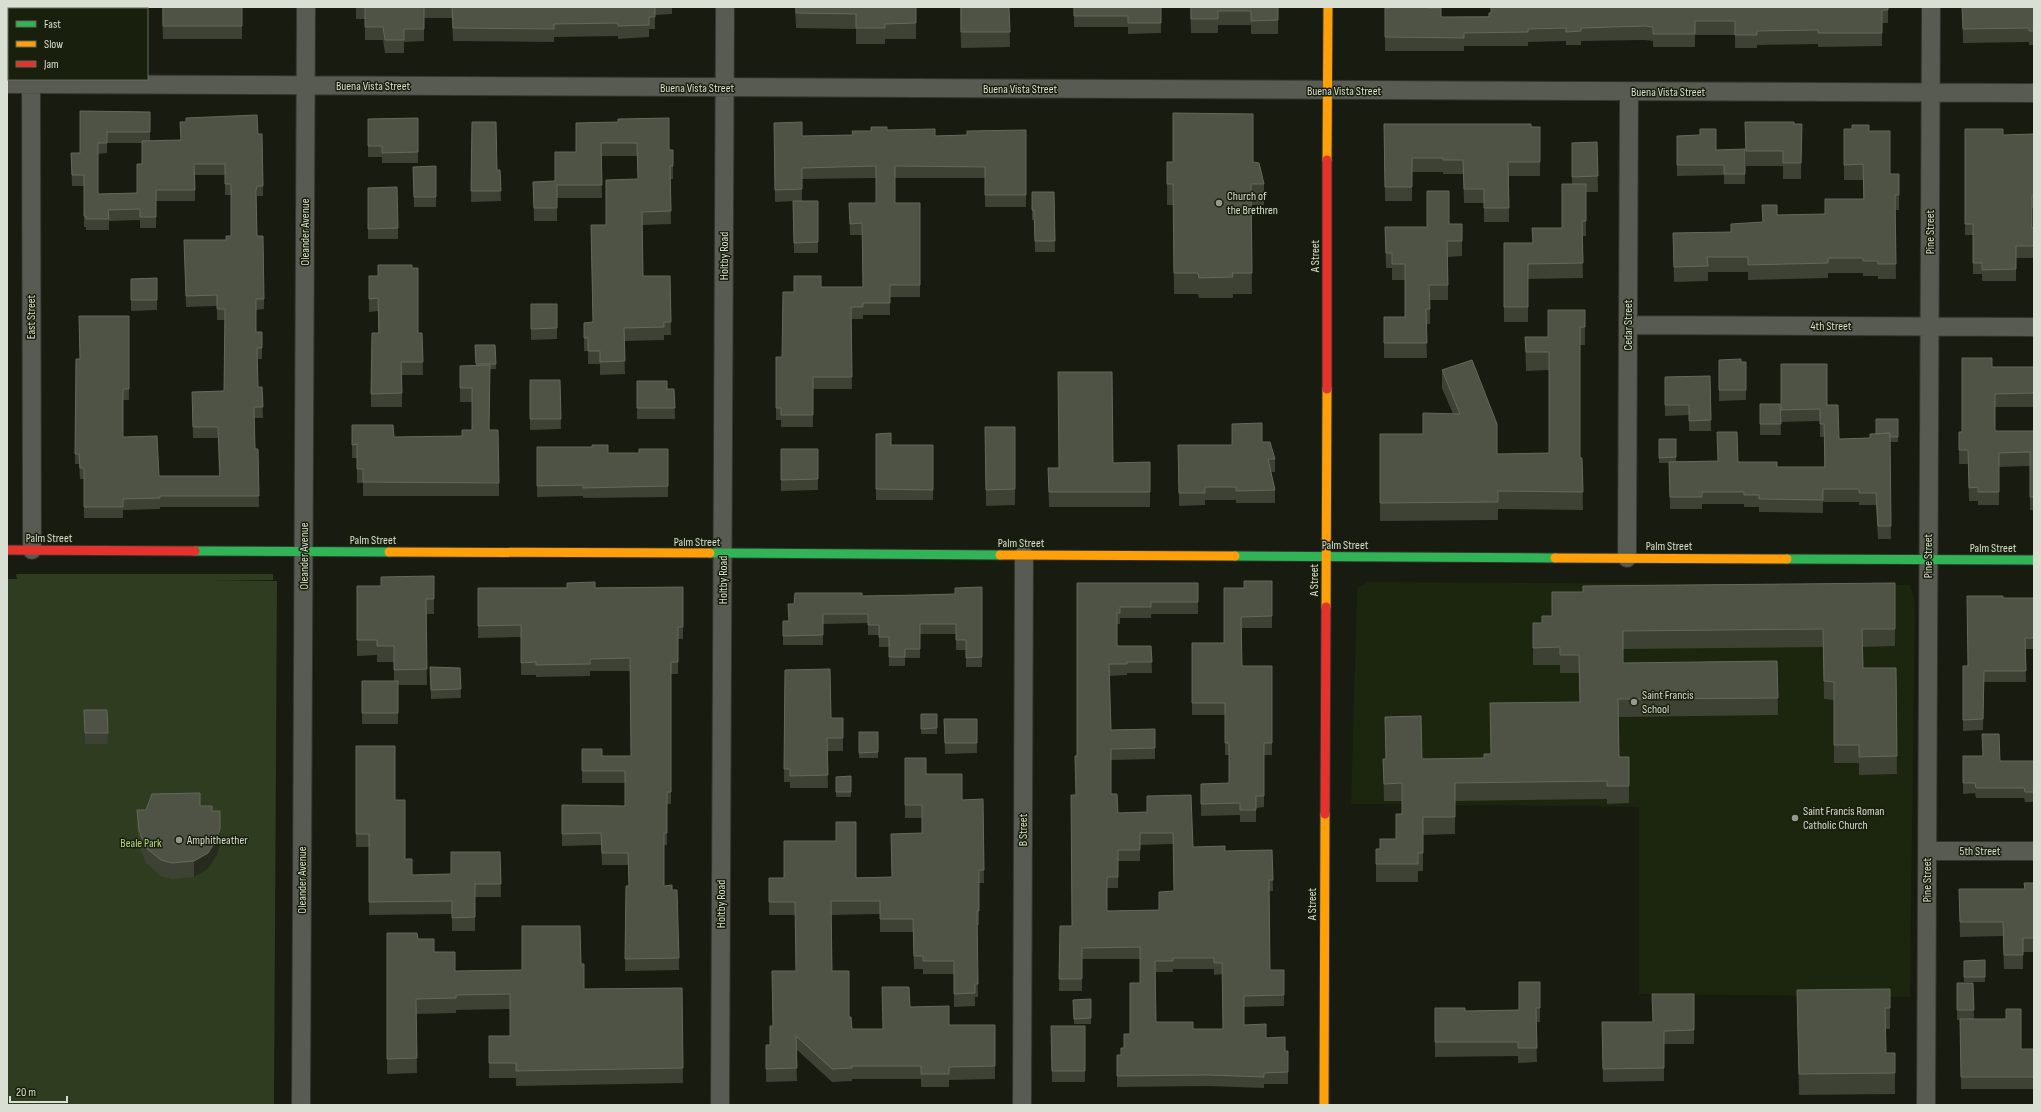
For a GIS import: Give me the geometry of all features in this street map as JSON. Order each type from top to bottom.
[{"type":"street","name":"Oleander Avenue","points":[[301,1105],[306,7]]},
{"type":"street","name":"Holtby Road","points":[[720,1105],[725,7]]},
{"type":"street","name":"A Street","points":[[1324,1105],[1328,7]]},
{"type":"street","name":"Pine Street","points":[[1926,1105],[1931,7]]},
{"type":"street","name":"Buena Vista Street","points":[[7,84],[2034,93]]},
{"type":"street","name":"East Street","points":[[31,84],[32,550]]},
{"type":"street","name":"Cedar Street","points":[[1627,558],[1629,92]]},
{"type":"street","name":"4th Street","points":[[1628,325],[2034,327]]},
{"type":"street","name":"Palm Street","points":[[7,550],[2034,560]]},
{"type":"street","name":"B Street","points":[[1022,1105],[1024,555]]},
{"type":"street","name":"5th Street","points":[[1927,850],[2034,851]]},
{"type":"shaded area","name":"Saint Francis School","points":[[1368,582],[1910,585],[1915,601],[1910,997],[1639,994],[1639,807],[1351,804],[1357,588]]},
{"type":"green space","name":"Beale Park","points":[[16,574],[273,574],[273,580],[213,580],[277,581],[274,1105],[7,1104],[7,579],[17,579]]},
{"type":"building","points":[[7,7],[134,7],[8,8],[7,17]]},
{"type":"building","points":[[163,7],[242,7],[242,26],[163,26]]},
{"type":"building","points":[[365,7],[424,7],[424,29],[404,29],[404,40],[385,40],[383,27],[365,27]]},
{"type":"building","points":[[452,7],[655,7],[655,17],[649,17],[649,25],[618,26],[618,23],[554,24],[554,29],[453,28]]},
{"type":"building","points":[[796,7],[916,7],[916,23],[885,24],[885,28],[856,28],[856,14],[796,13]]},
{"type":"building","points":[[961,7],[1009,7],[1010,32],[961,32]]},
{"type":"building","points":[[1074,7],[1161,7],[1161,23],[1128,23],[1128,16],[1074,16]]},
{"type":"building","points":[[1191,7],[1278,7],[1278,20],[1251,21],[1251,11],[1218,11],[1218,19],[1191,19]]},
{"type":"building","points":[[1491,7],[1888,7],[1888,10],[1882,10],[1882,33],[1818,33],[1818,30],[1757,31],[1757,35],[1735,35],[1735,21],[1695,21],[1695,34],[1653,34],[1653,27],[1645,26],[1581,28],[1581,31],[1566,32],[1566,28],[1528,29],[1528,32],[1464,33],[1464,38],[1385,37],[1385,8],[1441,8],[1441,17],[1489,17]]},
{"type":"building","points":[[1962,7],[2034,7],[2034,31],[2029,31],[2029,28],[1963,29]]},
{"type":"building","points":[[80,111],[150,112],[150,132],[107,132],[107,143],[98,143],[98,194],[137,193],[137,164],[142,164],[142,141],[181,140],[180,122],[186,122],[186,118],[257,115],[258,134],[262,134],[263,186],[257,186],[256,191],[257,236],[263,236],[264,299],[256,299],[256,332],[262,332],[262,348],[257,348],[258,387],[262,387],[263,407],[254,407],[255,449],[258,449],[259,496],[160,496],[160,498],[123,499],[123,507],[84,507],[84,468],[80,468],[79,454],[75,454],[76,359],[80,359],[79,316],[129,316],[129,389],[123,389],[123,437],[157,436],[159,476],[220,476],[218,427],[193,427],[192,392],[224,391],[225,309],[217,309],[217,295],[186,296],[184,240],[226,240],[226,236],[231,236],[231,184],[225,184],[225,164],[194,164],[195,190],[156,190],[156,217],[140,217],[140,209],[108,210],[109,219],[86,219],[86,216],[84,216],[84,175],[72,175],[71,153],[80,153]]},
{"type":"building","points":[[1173,113],[1253,114],[1253,162],[1259,163],[1264,184],[1251,184],[1252,273],[1232,273],[1233,277],[1199,278],[1198,273],[1174,273],[1173,184],[1167,184],[1167,162],[1173,162]]},
{"type":"building","points":[[418,118],[418,152],[382,153],[382,146],[368,146],[368,119]]},
{"type":"building","points":[[669,118],[669,150],[673,150],[673,166],[670,166],[671,211],[642,212],[643,276],[670,276],[671,322],[664,322],[664,327],[624,328],[625,361],[600,362],[600,351],[588,351],[588,338],[584,338],[584,323],[593,322],[591,225],[606,225],[606,180],[638,179],[637,143],[601,143],[602,185],[557,185],[557,208],[534,208],[533,182],[555,181],[555,152],[576,152],[576,123],[618,122],[618,119]]},
{"type":"building","points":[[472,122],[496,122],[497,170],[500,170],[501,191],[471,191]]},
{"type":"building","points":[[802,122],[802,136],[853,135],[852,131],[871,131],[871,127],[887,127],[887,130],[935,129],[935,136],[967,135],[967,131],[1026,130],[1026,195],[985,195],[985,167],[895,166],[895,203],[920,203],[920,285],[890,285],[890,303],[863,303],[863,307],[851,307],[852,377],[813,377],[813,415],[781,415],[781,408],[776,408],[776,357],[782,357],[783,292],[794,292],[794,276],[821,276],[821,287],[863,287],[862,223],[850,224],[849,203],[876,203],[876,166],[802,168],[802,189],[775,190],[774,123]]},
{"type":"building","points":[[1745,122],[1794,122],[1794,124],[1802,124],[1801,163],[1783,163],[1783,151],[1746,151]]},
{"type":"building","points":[[1384,124],[1531,124],[1531,127],[1540,127],[1540,162],[1508,162],[1509,208],[1484,208],[1484,189],[1464,189],[1463,160],[1443,160],[1443,158],[1412,158],[1412,187],[1385,187]]},
{"type":"building","points":[[1852,125],[1869,125],[1869,131],[1890,131],[1890,174],[1899,174],[1899,195],[1895,195],[1896,264],[1878,264],[1878,261],[1863,261],[1863,258],[1828,258],[1828,263],[1748,265],[1748,257],[1707,257],[1708,266],[1674,267],[1673,233],[1731,232],[1731,224],[1763,222],[1762,205],[1777,205],[1777,215],[1825,214],[1825,199],[1864,199],[1863,164],[1844,165],[1844,129],[1852,129]]},
{"type":"building","points":[[1700,129],[1716,129],[1716,150],[1745,149],[1745,174],[1724,174],[1724,165],[1677,165],[1677,136],[1700,135]]},
{"type":"building","points":[[1965,129],[2003,129],[2003,135],[2034,134],[2034,196],[2032,196],[2032,228],[2034,228],[2034,246],[2016,246],[2016,269],[1982,270],[1982,263],[1973,263],[1973,224],[1965,224]]},
{"type":"building","points":[[1597,142],[1598,176],[1572,177],[1572,143]]},
{"type":"building","points":[[436,166],[436,197],[414,197],[413,167]]},
{"type":"building","points":[[1562,184],[1586,184],[1586,221],[1582,221],[1583,263],[1528,264],[1528,307],[1504,307],[1504,243],[1533,243],[1532,228],[1562,228]]},
{"type":"building","points":[[397,187],[398,228],[368,229],[368,188]]},
{"type":"building","points":[[1427,191],[1449,191],[1449,224],[1462,224],[1462,241],[1447,241],[1448,285],[1429,285],[1430,309],[1426,309],[1427,343],[1384,343],[1384,317],[1405,317],[1405,264],[1392,264],[1392,253],[1386,253],[1385,227],[1427,227]]},
{"type":"building","points":[[1032,192],[1054,192],[1055,241],[1035,241]]},
{"type":"building","points":[[793,201],[818,201],[818,242],[794,243]]},
{"type":"building","points":[[378,265],[412,265],[412,268],[418,268],[418,333],[422,333],[423,362],[401,362],[402,393],[371,394],[372,333],[379,333],[378,298],[369,299],[369,276],[378,276]]},
{"type":"building","points":[[157,278],[157,300],[131,300],[131,279]]},
{"type":"building","points":[[531,304],[557,304],[557,328],[531,329]]},
{"type":"building","points":[[1548,310],[1585,310],[1585,327],[1580,327],[1580,458],[1582,458],[1583,492],[1498,491],[1498,502],[1380,503],[1380,434],[1423,434],[1423,413],[1460,414],[1442,370],[1472,360],[1497,424],[1497,454],[1549,453],[1549,352],[1526,352],[1525,337],[1548,337]]},
{"type":"building","points":[[475,345],[495,345],[496,364],[476,364]]},
{"type":"building","points":[[1962,358],[1992,358],[1992,367],[2034,367],[2034,393],[1995,394],[1995,431],[2034,431],[2034,497],[2030,497],[2030,452],[1999,453],[1999,492],[1978,492],[1978,487],[1969,488],[1968,450],[1959,450],[1959,432],[1962,432]]},
{"type":"building","points":[[1741,359],[1741,362],[1746,362],[1746,390],[1719,390],[1719,360]]},
{"type":"building","points":[[1781,364],[1827,364],[1827,405],[1838,405],[1839,439],[1870,438],[1870,434],[1890,433],[1891,526],[1878,526],[1876,493],[1859,493],[1859,489],[1823,489],[1823,500],[1759,499],[1759,495],[1744,495],[1744,492],[1702,492],[1702,497],[1670,497],[1669,462],[1718,461],[1717,432],[1737,432],[1738,462],[1777,462],[1777,467],[1825,467],[1824,424],[1820,424],[1820,409],[1781,410]]},
{"type":"building","points":[[490,365],[489,430],[498,430],[499,483],[363,482],[363,469],[357,469],[357,444],[352,445],[352,425],[393,425],[394,437],[462,436],[462,430],[472,430],[472,388],[460,388],[460,366]]},
{"type":"building","points":[[1058,372],[1112,372],[1113,463],[1150,462],[1150,492],[1049,492],[1048,468],[1059,468]]},
{"type":"building","points":[[1710,376],[1711,420],[1689,421],[1689,405],[1665,405],[1665,377]]},
{"type":"building","points":[[530,380],[560,380],[561,419],[530,419]]},
{"type":"building","points":[[637,381],[667,381],[667,389],[674,389],[675,408],[637,408]]},
{"type":"building","points":[[1760,404],[1780,404],[1781,424],[1760,424]]},
{"type":"building","points":[[1876,419],[1898,419],[1898,437],[1890,437],[1890,433],[1876,434]]},
{"type":"building","points":[[1262,423],[1262,442],[1270,442],[1275,459],[1268,459],[1275,490],[1236,491],[1236,487],[1205,487],[1205,493],[1179,493],[1178,445],[1232,445],[1232,424]]},
{"type":"building","points":[[985,427],[1015,427],[1015,489],[986,490]]},
{"type":"building","points":[[891,433],[891,445],[933,445],[933,490],[876,489],[876,434]]},
{"type":"building","points":[[1659,439],[1676,439],[1676,457],[1659,458]]},
{"type":"building","points":[[592,445],[608,445],[608,453],[639,453],[639,449],[668,449],[668,486],[583,488],[583,485],[537,486],[537,447],[592,447]]},
{"type":"building","points":[[781,449],[818,449],[818,479],[781,480]]},
{"type":"building","points":[[434,576],[434,599],[426,599],[427,669],[394,670],[394,646],[377,646],[377,640],[357,640],[357,586],[381,586],[381,577]]},
{"type":"building","points":[[1244,581],[1272,581],[1272,616],[1241,617],[1242,666],[1272,666],[1272,743],[1264,743],[1264,796],[1256,796],[1256,810],[1240,810],[1240,803],[1201,804],[1201,784],[1229,783],[1229,743],[1225,743],[1225,703],[1192,703],[1192,643],[1224,643],[1224,588],[1244,588]]},
{"type":"building","points":[[595,582],[595,588],[683,587],[683,627],[678,627],[678,662],[671,662],[671,792],[667,792],[667,833],[664,833],[664,886],[672,885],[672,890],[677,890],[679,958],[625,959],[626,886],[629,886],[628,853],[602,853],[601,833],[562,834],[562,805],[625,806],[625,771],[582,771],[582,749],[602,749],[602,756],[631,756],[630,658],[590,659],[590,664],[536,665],[536,662],[521,663],[521,625],[478,626],[478,588],[567,588],[567,583]]},
{"type":"building","points":[[1077,583],[1198,583],[1198,602],[1151,602],[1151,607],[1120,607],[1120,613],[1117,613],[1117,646],[1151,646],[1152,662],[1109,664],[1111,730],[1155,729],[1155,748],[1111,749],[1111,794],[1117,794],[1118,813],[1147,812],[1147,796],[1191,795],[1193,847],[1225,846],[1225,851],[1272,850],[1273,880],[1269,880],[1270,970],[1284,970],[1284,995],[1244,996],[1244,1025],[1266,1024],[1266,1038],[1285,1037],[1285,1051],[1288,1051],[1288,1072],[1264,1073],[1264,1077],[1208,1075],[1117,1076],[1117,1055],[1121,1055],[1121,1048],[1124,1048],[1124,1034],[1130,1034],[1130,983],[1140,983],[1140,947],[1082,948],[1082,979],[1059,979],[1060,926],[1072,926],[1071,795],[1076,795],[1075,756],[1077,756]],"holes":[[[1140,833],[1173,833],[1174,891],[1159,892],[1159,910],[1107,911],[1107,877],[1118,877],[1118,850],[1140,850]],[[1173,958],[1214,958],[1214,963],[1222,963],[1223,1029],[1193,1029],[1193,1022],[1156,1022],[1155,961],[1173,961]]]},
{"type":"building","points":[[1895,583],[1895,629],[1862,629],[1863,668],[1896,668],[1897,756],[1859,757],[1859,745],[1834,745],[1834,682],[1824,681],[1823,629],[1623,631],[1623,663],[1777,661],[1778,698],[1618,699],[1619,757],[1629,757],[1629,786],[1607,786],[1607,781],[1455,783],[1455,817],[1423,817],[1423,853],[1418,853],[1418,864],[1376,864],[1376,849],[1380,849],[1380,839],[1396,839],[1396,814],[1402,814],[1402,783],[1384,784],[1383,759],[1386,759],[1385,717],[1421,716],[1422,759],[1484,758],[1484,754],[1491,754],[1490,703],[1580,702],[1579,655],[1560,655],[1560,647],[1533,648],[1533,623],[1542,623],[1542,616],[1552,616],[1552,592],[1583,592],[1583,586]]},
{"type":"building","points":[[982,587],[982,657],[966,658],[966,640],[956,640],[956,624],[920,624],[920,649],[905,649],[905,657],[889,657],[889,637],[879,637],[879,625],[868,625],[868,614],[823,614],[823,635],[783,636],[783,621],[789,621],[788,604],[794,604],[795,593],[862,593],[862,596],[955,594],[955,588]]},
{"type":"building","points":[[1967,596],[2034,598],[2034,638],[2025,638],[2026,671],[1984,671],[1983,719],[1963,720],[1963,666],[1968,666]]},
{"type":"building","points":[[430,667],[460,668],[461,689],[431,690]]},
{"type":"building","points":[[830,669],[831,718],[843,718],[843,738],[827,738],[828,775],[790,776],[790,769],[784,769],[785,670]]},
{"type":"building","points":[[362,681],[398,681],[398,713],[362,713]]},
{"type":"building","points":[[84,710],[107,710],[108,733],[85,733]]},
{"type":"building","points":[[921,714],[937,714],[937,728],[921,729]]},
{"type":"building","points":[[944,719],[977,719],[977,743],[945,743]]},
{"type":"building","points":[[859,732],[878,732],[878,752],[859,753]]},
{"type":"building","points":[[1982,734],[1999,734],[2000,761],[2034,761],[2034,792],[2025,792],[2024,788],[1976,788],[1975,783],[1963,783],[1963,756],[1983,756]]},
{"type":"building","points":[[356,746],[395,746],[395,800],[405,800],[405,859],[412,859],[412,875],[451,874],[451,852],[500,852],[501,884],[475,884],[475,917],[452,918],[452,901],[369,902],[369,834],[356,834]]},
{"type":"building","points":[[905,758],[926,758],[926,774],[962,774],[962,800],[983,799],[984,870],[979,870],[979,911],[977,911],[978,984],[975,984],[975,993],[954,994],[954,961],[923,961],[923,956],[914,956],[913,919],[880,919],[880,901],[831,901],[832,971],[849,971],[849,1017],[851,1017],[852,1029],[883,1029],[882,987],[909,987],[910,1007],[949,1006],[949,1025],[995,1025],[995,1066],[949,1067],[949,1074],[921,1074],[921,1066],[852,1066],[852,1068],[832,1069],[796,1036],[797,1068],[766,1069],[766,1045],[770,1045],[770,1026],[773,1026],[772,971],[796,971],[795,902],[769,902],[769,878],[784,878],[784,841],[836,841],[836,822],[856,822],[856,878],[892,877],[891,834],[922,833],[922,805],[905,805]]},
{"type":"building","points":[[851,776],[851,792],[836,792],[836,777]]},
{"type":"building","name":"Amphitheather","points":[[200,793],[200,806],[212,806],[212,811],[220,811],[220,829],[217,839],[208,853],[194,861],[172,863],[161,860],[146,848],[139,830],[137,810],[146,810],[152,794]]},
{"type":"building","points":[[2024,883],[2034,883],[2034,938],[2023,938],[2023,955],[2004,955],[2003,922],[1960,922],[1959,889],[2025,889]]},
{"type":"building","points":[[522,926],[580,926],[581,964],[584,964],[584,989],[682,988],[683,1068],[516,1071],[516,1063],[489,1063],[489,1036],[510,1036],[510,994],[456,995],[456,998],[416,999],[417,1058],[387,1059],[387,933],[417,933],[418,939],[434,939],[434,952],[455,952],[455,971],[522,970]]},
{"type":"building","points":[[1985,960],[1985,977],[1964,977],[1964,961]]},
{"type":"building","points":[[1519,982],[1540,982],[1540,1008],[1536,1008],[1537,1048],[1518,1048],[1518,1042],[1435,1042],[1435,1008],[1465,1008],[1465,1011],[1519,1010]]},
{"type":"building","points":[[1957,983],[1973,983],[1974,1010],[1957,1010]]},
{"type":"building","points":[[1890,989],[1890,1008],[1885,1008],[1886,1053],[1895,1053],[1895,1073],[1799,1074],[1797,990]]},
{"type":"building","points":[[1652,994],[1694,994],[1694,1030],[1664,1031],[1664,1068],[1603,1069],[1602,1022],[1653,1022]]},
{"type":"building","points":[[1091,999],[1091,1018],[1074,1019],[1073,1000]]},
{"type":"building","points":[[2006,1009],[2021,1009],[2021,1049],[2034,1049],[2034,1077],[1961,1077],[1960,1019],[2006,1019]]},
{"type":"building","points":[[1051,1026],[1085,1026],[1085,1071],[1052,1071]]},
{"type":"traffic: fast","points":[[195,551],[389,552]]},
{"type":"traffic: fast","points":[[710,553],[1000,555]]},
{"type":"traffic: fast","points":[[1235,556],[1555,558]]},
{"type":"traffic: fast","points":[[1787,559],[2034,560]]},
{"type":"traffic: slow","points":[[1327,160],[1328,7]]},
{"type":"traffic: slow","points":[[1326,607],[1327,389]]},
{"type":"traffic: slow","points":[[389,552],[710,553]]},
{"type":"traffic: slow","points":[[1000,555],[1235,556]]},
{"type":"traffic: slow","points":[[1555,558],[1787,559]]},
{"type":"traffic: slow","points":[[1324,1105],[1325,814]]},
{"type":"traffic: jam","points":[[1327,160],[1327,389]]},
{"type":"traffic: jam","points":[[7,550],[195,551]]},
{"type":"traffic: jam","points":[[1325,814],[1326,607]]},
{"type":"place","name":"Church of the Brethren","points":[[1219,203]]},
{"type":"place","name":"Saint Francis School","points":[[1634,702]]},
{"type":"place","name":"Saint Francis Roman Catholic Church","points":[[1795,818]]},
{"type":"place","name":"Amphitheather","points":[[179,840]]}]
